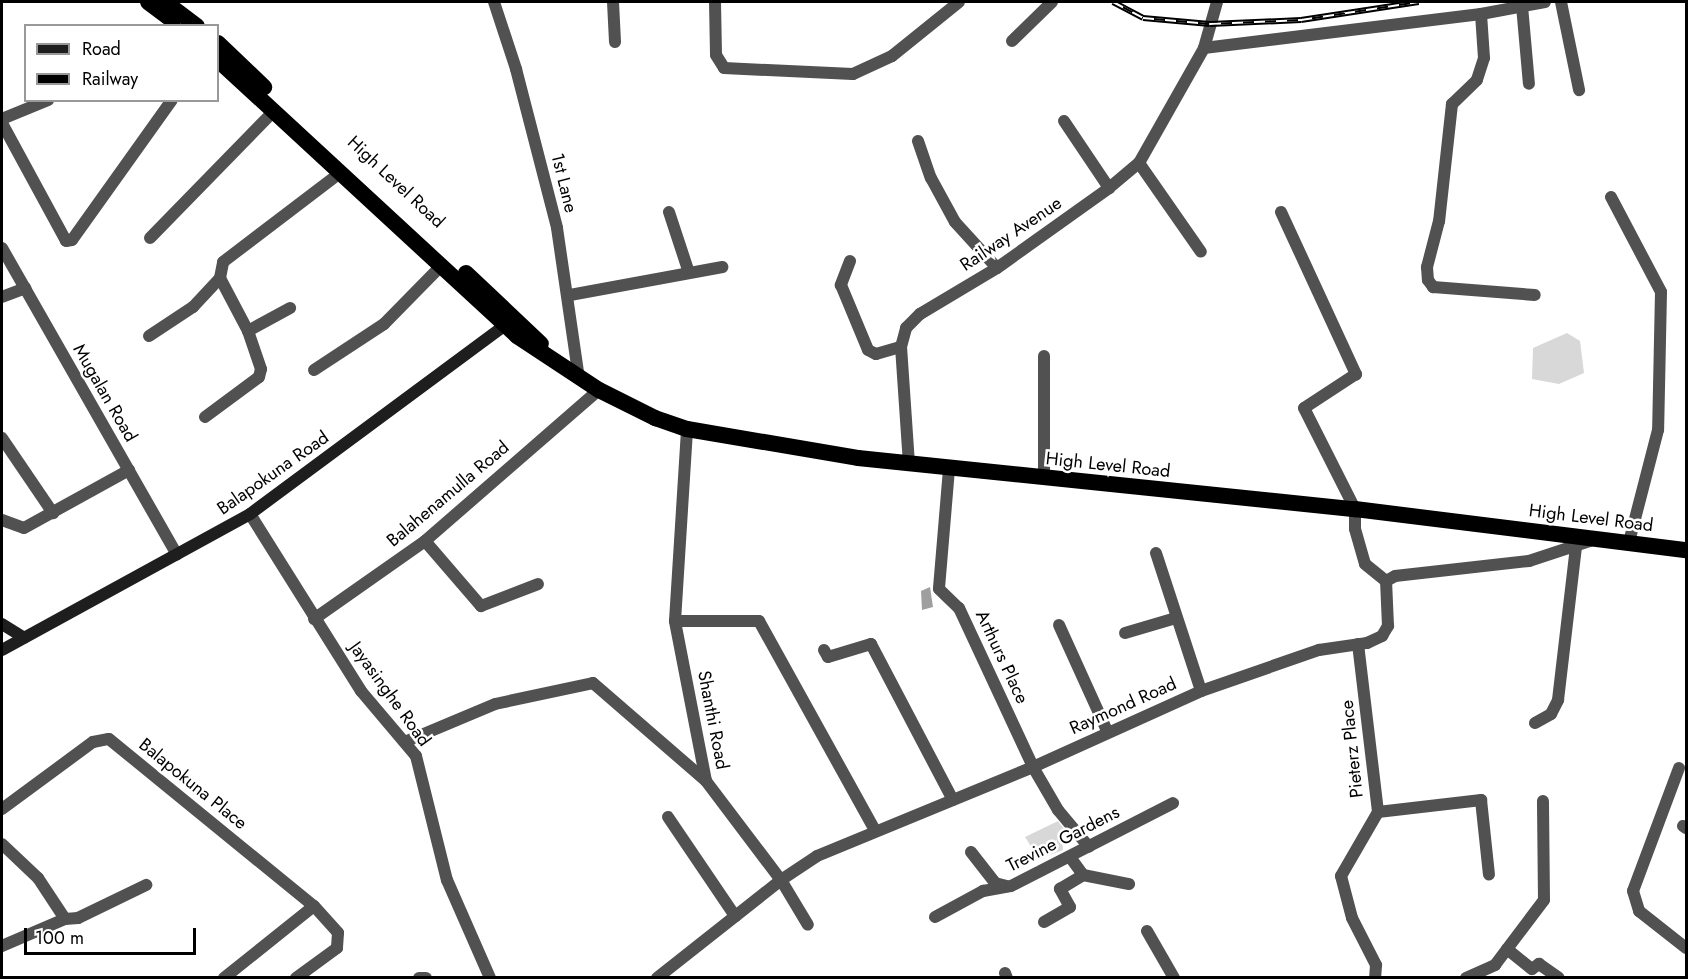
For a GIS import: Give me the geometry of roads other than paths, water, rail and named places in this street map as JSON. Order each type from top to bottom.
[{"type":"highway","points":[[148,2],[176,24]]},
{"type":"highway","points":[[165,2],[194,24]]},
{"type":"highway","name":"High Level Road","points":[[219,44],[511,321]]},
{"type":"highway","name":"High Level Road","points":[[220,64],[442,265],[579,378],[654,418],[687,429],[716,437],[949,469],[1355,509],[1686,550]]},
{"type":"main road","name":"Balapokuna Road","points":[[2,650],[250,514],[511,321]]},
{"type":"main road","points":[[2,624],[24,638]]},
{"type":"street","name":"1st Lane","points":[[494,2],[516,69],[557,228],[570,296],[579,378]]},
{"type":"street","points":[[613,2],[615,42]]},
{"type":"street","points":[[715,2],[716,56],[724,68],[853,74],[892,56],[959,2]]},
{"type":"street","points":[[1012,41],[1052,2]]},
{"type":"street","name":"Railway Avenue","points":[[909,464],[901,347],[906,328],[920,314],[997,268],[1109,188],[1139,163],[1204,48],[1217,2]]},
{"type":"street","points":[[1204,48],[1480,14],[1545,2]]},
{"type":"street","points":[[1561,2],[1579,90]]},
{"type":"street","points":[[1522,6],[1529,84]]},
{"type":"street","points":[[1480,14],[1485,35],[1484,58],[1478,80],[1452,104],[1439,221],[1427,267],[1428,280],[1433,287],[1535,295]]},
{"type":"street","points":[[44,102],[2,121],[66,241],[72,240],[171,102]]},
{"type":"street","points":[[150,238],[274,111]]},
{"type":"street","points":[[1064,121],[1109,188]]},
{"type":"street","points":[[918,141],[931,178],[955,222],[997,268]]},
{"type":"street","points":[[1139,163],[1202,252]]},
{"type":"street","points":[[149,336],[193,307],[220,278],[223,262],[340,173]]},
{"type":"street","points":[[1611,197],[1661,292],[1658,430],[1629,542]]},
{"type":"street","points":[[669,212],[689,273]]},
{"type":"street","points":[[1281,212],[1356,374],[1304,408],[1355,509],[1355,529],[1365,564],[1386,581],[1414,571],[1529,561],[1597,539]]},
{"type":"street","name":"Mugalan Road","points":[[2,248],[177,555]]},
{"type":"street","points":[[850,261],[841,285],[868,350],[876,354],[901,347]]},
{"type":"street","points":[[314,370],[384,324],[442,265]]},
{"type":"street","points":[[570,296],[722,267]]},
{"type":"street","points":[[206,417],[259,377],[260,361],[248,331],[220,278]]},
{"type":"street","points":[[2,297],[25,288]]},
{"type":"street","points":[[248,331],[290,308]]},
{"type":"street","points":[[1044,356],[1044,478]]},
{"type":"street","name":"Balahenamulla Road","points":[[314,619],[425,541],[599,390]]},
{"type":"street","name":"Shanthi Road","points":[[687,429],[675,621],[706,781]]},
{"type":"street","points":[[2,438],[53,513]]},
{"type":"street","name":"Arthurs Place","points":[[949,469],[939,590],[959,608],[1033,767],[1058,810],[1089,847]]},
{"type":"street","points":[[2,520],[24,528],[129,470]]},
{"type":"street","name":"Jayasinghe Road","points":[[250,514],[361,691],[407,741],[416,756],[447,880],[488,977]]},
{"type":"street","points":[[425,541],[481,606],[538,584]]},
{"type":"street","points":[[1535,723],[1551,714],[1557,700],[1576,546]]},
{"type":"street","points":[[1156,553],[1201,691]]},
{"type":"street","name":"Raymond Road","points":[[657,978],[781,880],[817,856],[875,830],[1033,767],[1107,731],[1201,691],[1319,650],[1358,644],[1382,636],[1388,626],[1386,581]]},
{"type":"street","points":[[1125,633],[1176,618]]},
{"type":"street","points":[[675,621],[759,621],[875,830]]},
{"type":"street","points":[[1059,626],[1107,731]]},
{"type":"street","points":[[824,650],[828,657],[871,644],[952,800]]},
{"type":"street","name":"Pieterz Place","points":[[1358,644],[1378,812],[1341,876],[1352,918],[1376,965],[1375,978]]},
{"type":"street","name":"Shanthi Road","points":[[407,741],[495,704],[593,683],[706,781]]},
{"type":"street","name":"Balapokuna Place","points":[[2,809],[93,742],[100,738],[109,739],[314,906],[338,933],[337,948],[296,978]]},
{"type":"street","points":[[1679,768],[1633,891],[1639,911],[1686,948]]},
{"type":"street","points":[[706,781],[781,880],[808,925]]},
{"type":"street","points":[[1378,812],[1480,800],[1489,875]]},
{"type":"street","points":[[1466,978],[1494,965],[1544,900],[1543,801]]},
{"type":"street","name":"Trevine Gardens","points":[[935,916],[983,891],[1010,886],[1173,802]]},
{"type":"street","points":[[668,817],[735,916]]},
{"type":"street","points":[[2,844],[38,878],[65,919]]},
{"type":"street","points":[[970,852],[994,883],[1010,886]]},
{"type":"street","points":[[1070,857],[1083,875],[1129,885]]},
{"type":"street","points":[[1044,922],[1070,907],[1060,889],[1083,875]]},
{"type":"street","points":[[2,946],[65,919],[78,918],[146,885]]},
{"type":"street","points":[[224,978],[314,906]]},
{"type":"street","points":[[1147,931],[1174,978]]},
{"type":"street","points":[[1507,948],[1532,969],[1539,964],[1559,978]]},
{"type":"street","points":[[419,978],[426,978]]},
{"type":"railway","points":[[1113,2],[1143,18],[1210,24],[1301,20],[1419,2]]}]
